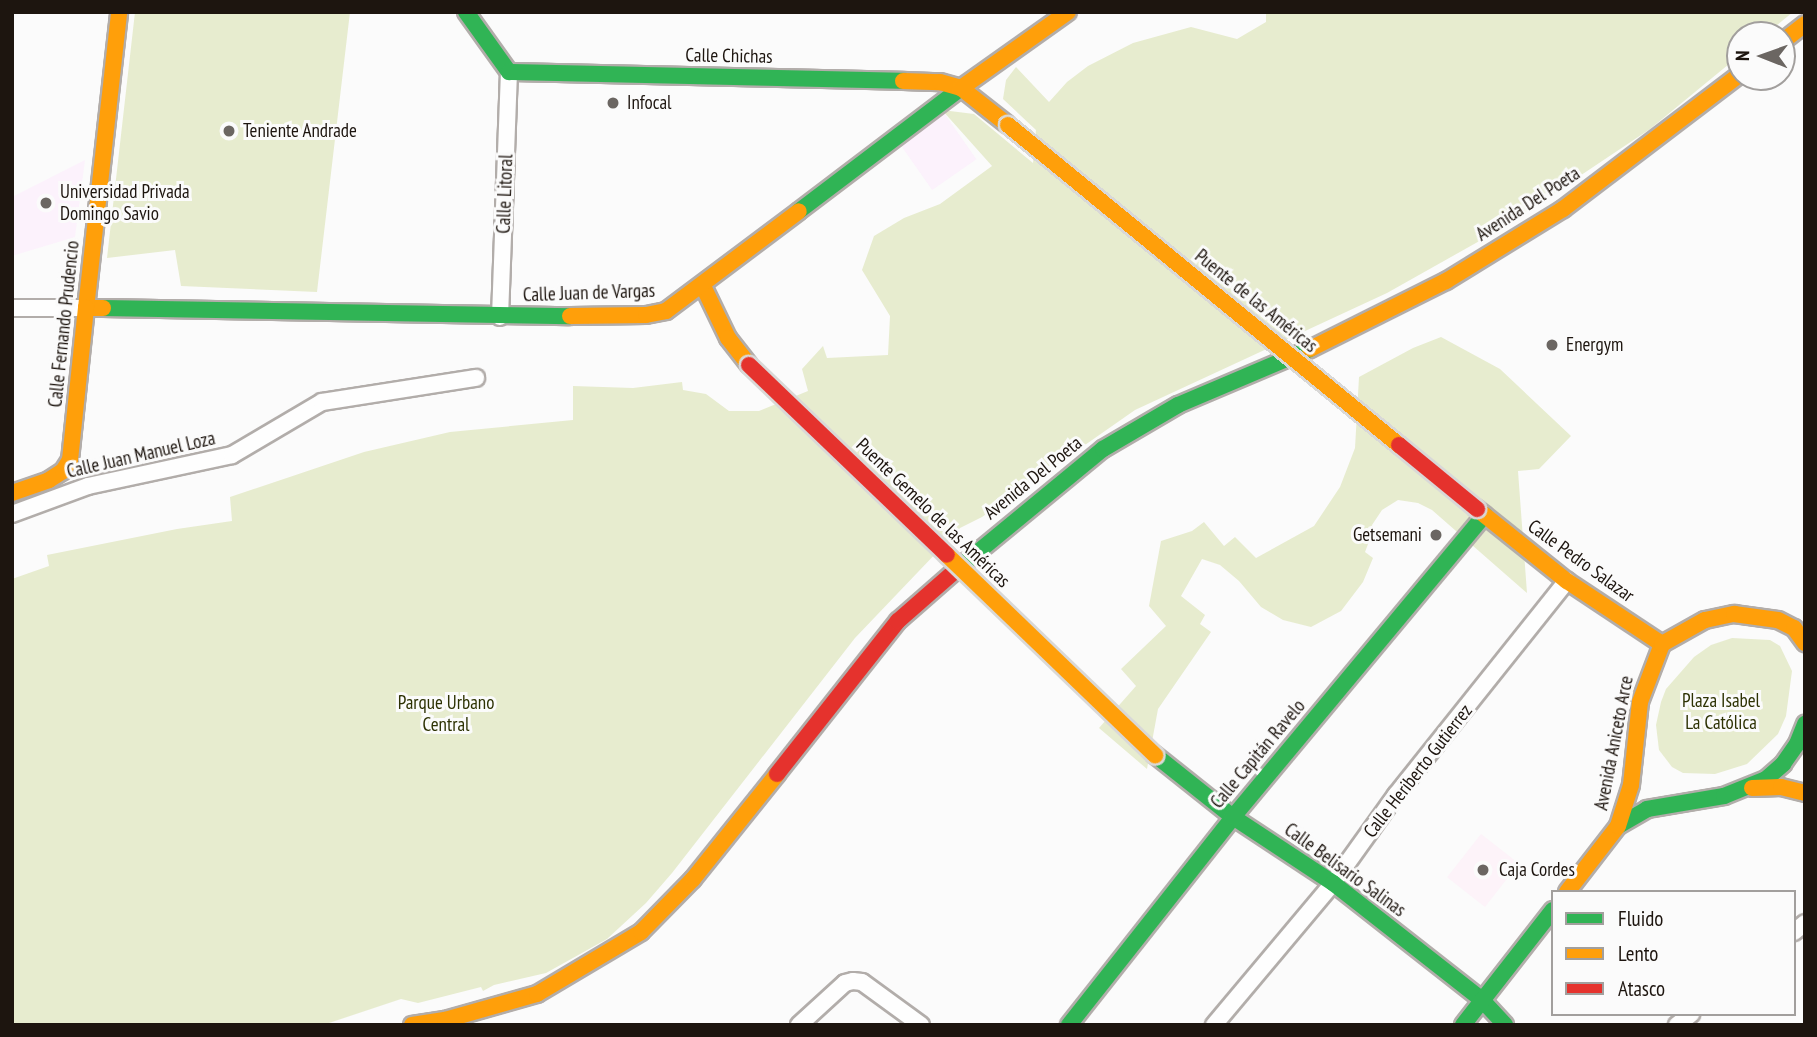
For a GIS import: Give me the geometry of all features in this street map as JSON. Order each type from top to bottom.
[{"type":"main road","name":"Calle Fernando Prudencio","points":[[63,471],[70,460],[73,445],[119,12]]},
{"type":"main road","points":[[466,12],[509,72]]},
{"type":"main road","name":"Calle Juan de Vargas","points":[[86,308],[500,317],[646,315],[666,311],[703,286],[961,88],[1068,12]]},
{"type":"main road","name":"Calle Chichas","points":[[509,72],[940,82],[961,88],[1008,125]]},
{"type":"main road","name":"Avenida Del Poeta","points":[[412,1025],[443,1023],[537,994],[607,955],[640,932],[693,879],[898,621],[1007,525],[1103,449],[1178,405],[1333,339],[1446,281],[1563,209],[1726,86]]},
{"type":"main road","name":"Puente de las Américas","points":[[1008,125],[1481,512]]},
{"type":"main road","name":"Puente Gemelo de las Américas","points":[[703,286],[728,338],[748,365],[1155,755]]},
{"type":"main road","name":"Calle Juan Manuel Loza","points":[[12,493],[49,480],[63,471]]},
{"type":"main road","name":"Calle Pedro Salazar","points":[[1481,512],[1567,581],[1662,644]]},
{"type":"main road","name":"Calle Capitán Ravelo","points":[[1069,1025],[1233,817],[1481,512]]},
{"type":"main road","points":[[1662,644],[1705,620],[1734,614],[1778,620],[1794,628],[1805,643]]},
{"type":"main road","points":[[1794,628],[1805,614]]},
{"type":"main road","name":"Avenida Aniceto Arce","points":[[1569,890],[1618,826],[1631,785],[1640,702],[1662,644]]},
{"type":"main road","name":"Avenida Aniceto Arce","points":[[1618,826],[1647,809],[1748,789],[1766,779],[1783,764],[1797,744],[1805,724]]},
{"type":"main road","points":[[1748,789],[1781,787],[1801,782],[1797,744]]},
{"type":"main road","name":"Calle Belisario Salinas","points":[[1155,755],[1233,817],[1333,883],[1482,1000],[1505,1025]]},
{"type":"main road","points":[[1463,1025],[1551,913]]},
{"type":"street","name":"Calle Litoral","points":[[500,317],[509,72]]},
{"type":"street","name":"Calle Juan de Vargas","points":[[12,308],[86,308]]},
{"type":"street","name":"Calle Juan Manuel Loza","points":[[12,514],[88,486],[232,455],[322,402],[475,378]]},
{"type":"street","name":"Calle Heriberto Gutierrez","points":[[1214,1025],[1333,883],[1396,795],[1567,581]]},
{"type":"street","points":[[799,1025],[845,983],[862,982],[920,1025]]},
{"type":"shaded area","points":[[942,110],[976,159],[932,190],[898,141]]},
{"type":"shaded area","name":"Universidad Privada Domingo Savio","points":[[85,160],[75,237],[12,256],[12,197]]},
{"type":"shaded area","name":"Caja Cordes","points":[[1481,834],[1519,864],[1485,907],[1447,877]]},
{"type":"green space","name":"Teniente Andrade","points":[[135,12],[350,12],[317,292],[181,286],[175,250],[107,258]]},
{"type":"green space","name":"Parque Urbano Central","points":[[1266,12],[1793,12],[1782,21],[1726,21],[1726,67],[1650,129],[1499,230],[1387,293],[1135,410],[982,517],[960,528],[855,638],[672,873],[646,903],[607,939],[546,973],[494,985],[483,991],[481,987],[418,1003],[401,999],[323,1025],[12,1025],[12,579],[49,566],[47,555],[232,521],[230,497],[364,452],[450,432],[573,420],[573,386],[633,388],[682,382],[683,390],[706,394],[729,411],[759,411],[808,391],[802,369],[823,346],[827,358],[888,355],[890,316],[862,270],[874,236],[904,218],[940,204],[992,166],[942,110],[974,114],[1033,163],[1036,130],[1003,99],[1006,80],[1016,67],[1049,102],[1067,82],[1088,66],[1133,43],[1191,27],[1237,39],[1266,22]]},
{"type":"green space","points":[[1441,337],[1500,369],[1571,436],[1539,469],[1518,471],[1527,593],[1432,510],[1418,503],[1398,500],[1382,510],[1372,525],[1373,531],[1365,552],[1373,558],[1363,582],[1341,611],[1311,627],[1283,620],[1261,607],[1239,581],[1220,565],[1202,559],[1181,596],[1205,615],[1200,624],[1211,632],[1158,709],[1147,769],[1099,728],[1136,686],[1121,669],[1166,626],[1149,606],[1161,541],[1192,531],[1204,522],[1224,546],[1235,537],[1256,558],[1314,526],[1340,487],[1355,448],[1359,377],[1413,348]]},
{"type":"green space","name":"Plaza Isabel La Católica","points":[[1732,638],[1770,640],[1780,646],[1792,671],[1786,716],[1778,734],[1747,764],[1715,774],[1683,773],[1672,767],[1659,750],[1656,725],[1661,702],[1666,689],[1694,657],[1711,645]]},
{"type":"traffic: fast","points":[[466,12],[509,72],[903,81]]},
{"type":"traffic: fast","points":[[799,211],[961,88]]},
{"type":"traffic: fast","points":[[103,308],[570,316]]},
{"type":"traffic: fast","points":[[956,570],[1103,449],[1178,405],[1310,349]]},
{"type":"traffic: fast","points":[[1069,1025],[1233,817],[1485,515]]},
{"type":"traffic: fast","points":[[1618,826],[1647,809],[1724,796],[1766,779],[1783,764],[1797,744],[1805,724]]},
{"type":"traffic: fast","points":[[1155,755],[1233,817],[1333,883],[1482,1000],[1505,1025]]},
{"type":"traffic: fast","points":[[1463,1025],[1551,913]]},
{"type":"traffic: slow","points":[[103,308],[86,308],[119,12]]},
{"type":"traffic: slow","points":[[961,88],[1068,12]]},
{"type":"traffic: slow","points":[[1796,31],[1805,24]]},
{"type":"traffic: slow","points":[[903,81],[940,82],[961,88],[1008,125]]},
{"type":"traffic: slow","points":[[1310,349],[1446,281],[1563,209],[1726,85]]},
{"type":"traffic: slow","points":[[1008,125],[1399,445]]},
{"type":"traffic: slow","points":[[570,316],[646,315],[666,311],[799,211]]},
{"type":"traffic: slow","points":[[703,286],[728,338],[749,365]]},
{"type":"traffic: slow","points":[[12,493],[49,480],[63,471],[70,460],[86,308]]},
{"type":"traffic: slow","points":[[1477,509],[1567,581],[1662,644]]},
{"type":"traffic: slow","points":[[947,555],[1155,755]]},
{"type":"traffic: slow","points":[[1569,890],[1618,826],[1631,785],[1640,702],[1662,644],[1705,620],[1734,614],[1778,620],[1794,628],[1805,643]]},
{"type":"traffic: slow","points":[[412,1025],[445,1020],[537,994],[641,932],[693,879],[777,774]]},
{"type":"traffic: slow","points":[[1752,788],[1781,787],[1805,793]]},
{"type":"traffic: jam","points":[[749,365],[947,555]]},
{"type":"traffic: jam","points":[[1399,445],[1477,509]]},
{"type":"traffic: jam","points":[[777,774],[898,621],[956,570]]},
{"type":"place","name":"Infocal","points":[[613,103]]},
{"type":"place","name":"Teniente Andrade","points":[[229,131]]},
{"type":"place","name":"Universidad Privada Domingo Savio","points":[[46,203]]},
{"type":"place","name":"Energym","points":[[1552,345]]},
{"type":"place","name":"Getsemani","points":[[1436,535]]},
{"type":"place","name":"Caja Cordes","points":[[1483,870]]}]
